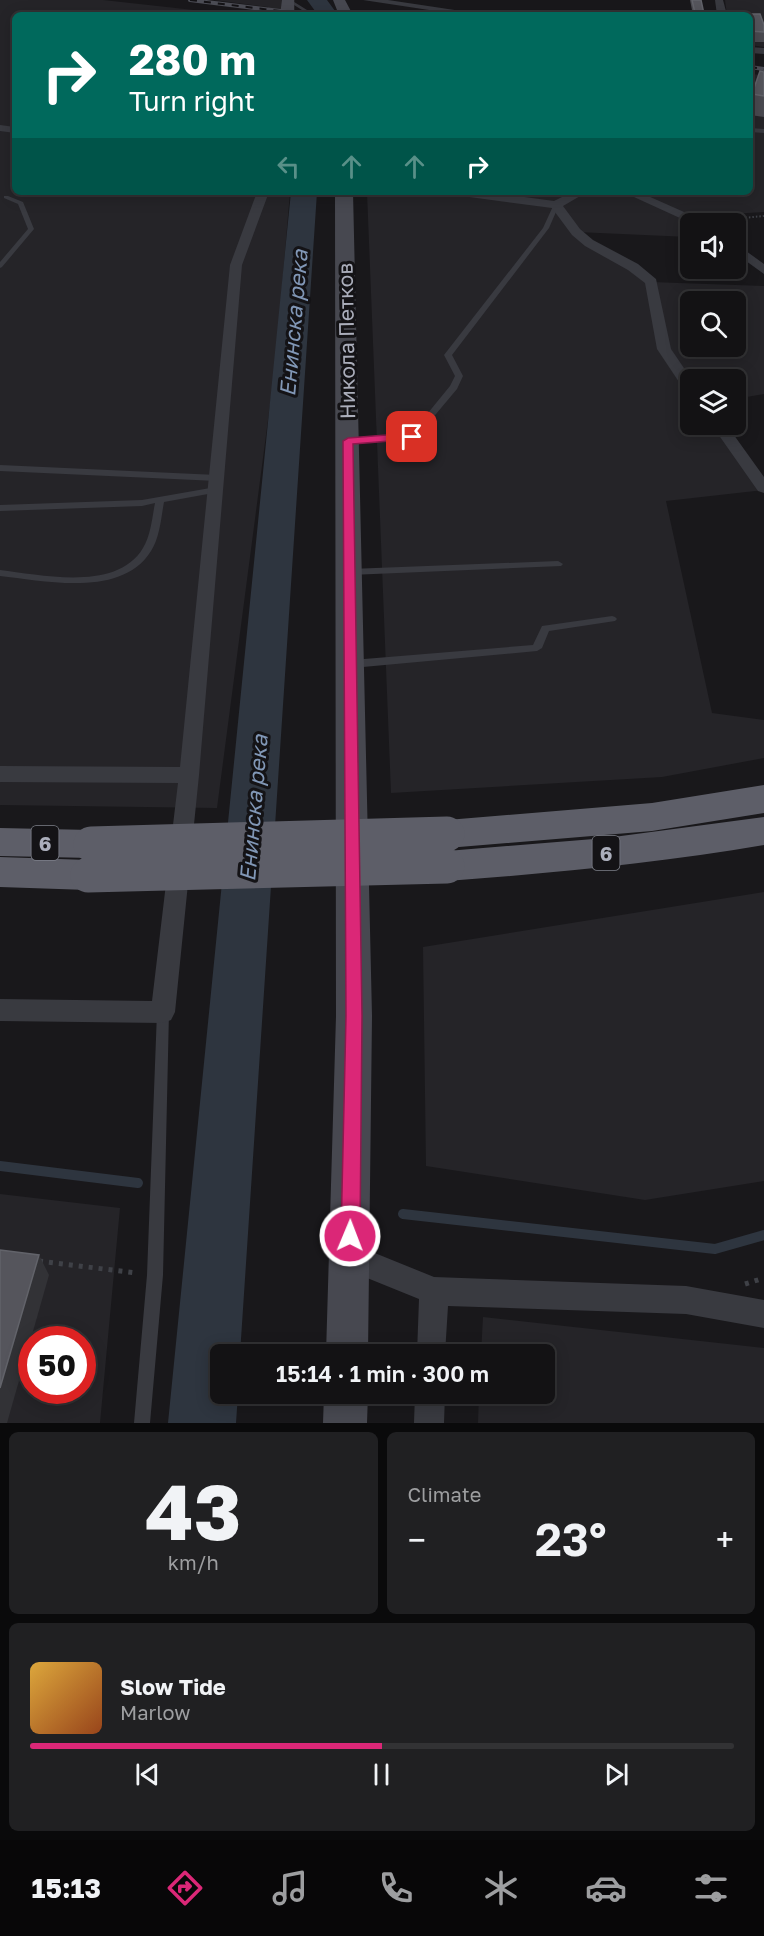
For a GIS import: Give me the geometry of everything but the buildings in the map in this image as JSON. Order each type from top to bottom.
[{"type":"highway","name":"6","points":[[447,850],[764,799]]},
{"type":"highway","name":"6","points":[[0,872],[90,860],[447,850],[600,854],[764,831]]},
{"type":"highway","name":"6","points":[[0,842],[90,860]]},
{"type":"main road","name":"Никола Петков","points":[[344,195],[352,664],[354,1016],[347,1344]]},
{"type":"main road","points":[[345,1423],[346,1404]]},
{"type":"street","points":[[367,0],[460,12]]},
{"type":"street","points":[[0,1010],[163,1012],[189,775],[236,265],[262,195]]},
{"type":"street","points":[[484,195],[556,205],[575,195]]},
{"type":"street","points":[[636,195],[680,213]]},
{"type":"street","points":[[556,205],[576,232],[589,243],[633,267],[651,282],[664,349],[680,373]]},
{"type":"street","points":[[746,256],[764,270]]},
{"type":"street","points":[[726,435],[764,488]]},
{"type":"street","points":[[0,774],[189,775]]},
{"type":"street","points":[[350,1257],[434,1291],[687,1300],[764,1314]]},
{"type":"street","points":[[431,1344],[434,1291]]},
{"type":"street","points":[[429,1423],[430,1404]]},
{"type":"lane","points":[[288,0],[308,12]]},
{"type":"lane","points":[[0,266],[31,229],[21,203],[3,199]]},
{"type":"lane","points":[[348,441],[412,437],[454,387],[459,376],[448,355],[546,228],[556,205]]},
{"type":"lane","points":[[0,468],[217,484]]},
{"type":"lane","points":[[0,508],[160,501],[217,484]]},
{"type":"lane","points":[[0,573],[88,580],[113,576],[129,568],[146,553],[153,537],[160,501]]},
{"type":"lane","points":[[350,572],[558,564]]},
{"type":"lane","points":[[352,664],[528,650],[537,648],[545,628],[612,619]]},
{"type":"lane","points":[[142,1423],[155,1275],[163,1012]]},
{"type":"path","points":[[746,218],[764,216]]},
{"type":"path","points":[[36,1261],[155,1275]]},
{"type":"shaded area","points":[[0,0],[103,0],[212,12],[12,12],[12,195],[290,195],[276,359],[217,808],[0,805]]},
{"type":"shaded area","points":[[214,0],[295,0],[295,12],[268,12],[268,7]]},
{"type":"shaded area","points":[[725,0],[764,0],[764,47],[753,45],[753,12],[727,12]]},
{"type":"shaded area","points":[[753,74],[764,75],[764,212],[680,213],[680,237],[577,232],[651,282],[764,286],[764,394],[746,397],[746,369],[680,369],[680,435],[725,435],[764,490],[666,501],[712,713],[764,720],[764,758],[662,777],[391,793],[367,195],[753,195]]},
{"type":"shaded area","points":[[764,892],[764,1181],[645,1200],[426,1166],[423,947]]},
{"type":"shaded area","points":[[0,1194],[120,1208],[100,1423],[0,1423]]},
{"type":"shaded area","points":[[483,1317],[764,1348],[764,1423],[478,1423],[479,1404],[555,1404],[555,1344],[482,1344]]},
{"type":"waterway","name":"Енинска река","points":[[317,0],[326,12]]},
{"type":"waterway","name":"Енинска река","points":[[202,1423],[304,195]]},
{"type":"waterway","points":[[0,1166],[138,1183]]},
{"type":"waterway","points":[[403,1214],[715,1249],[764,1235]]},
{"type":"railway","points":[[190,0],[288,12]]},
{"type":"railway","points":[[753,67],[764,69]]},
{"type":"route","points":[[350,1236],[354,1016],[348,441],[412,437]]}]
